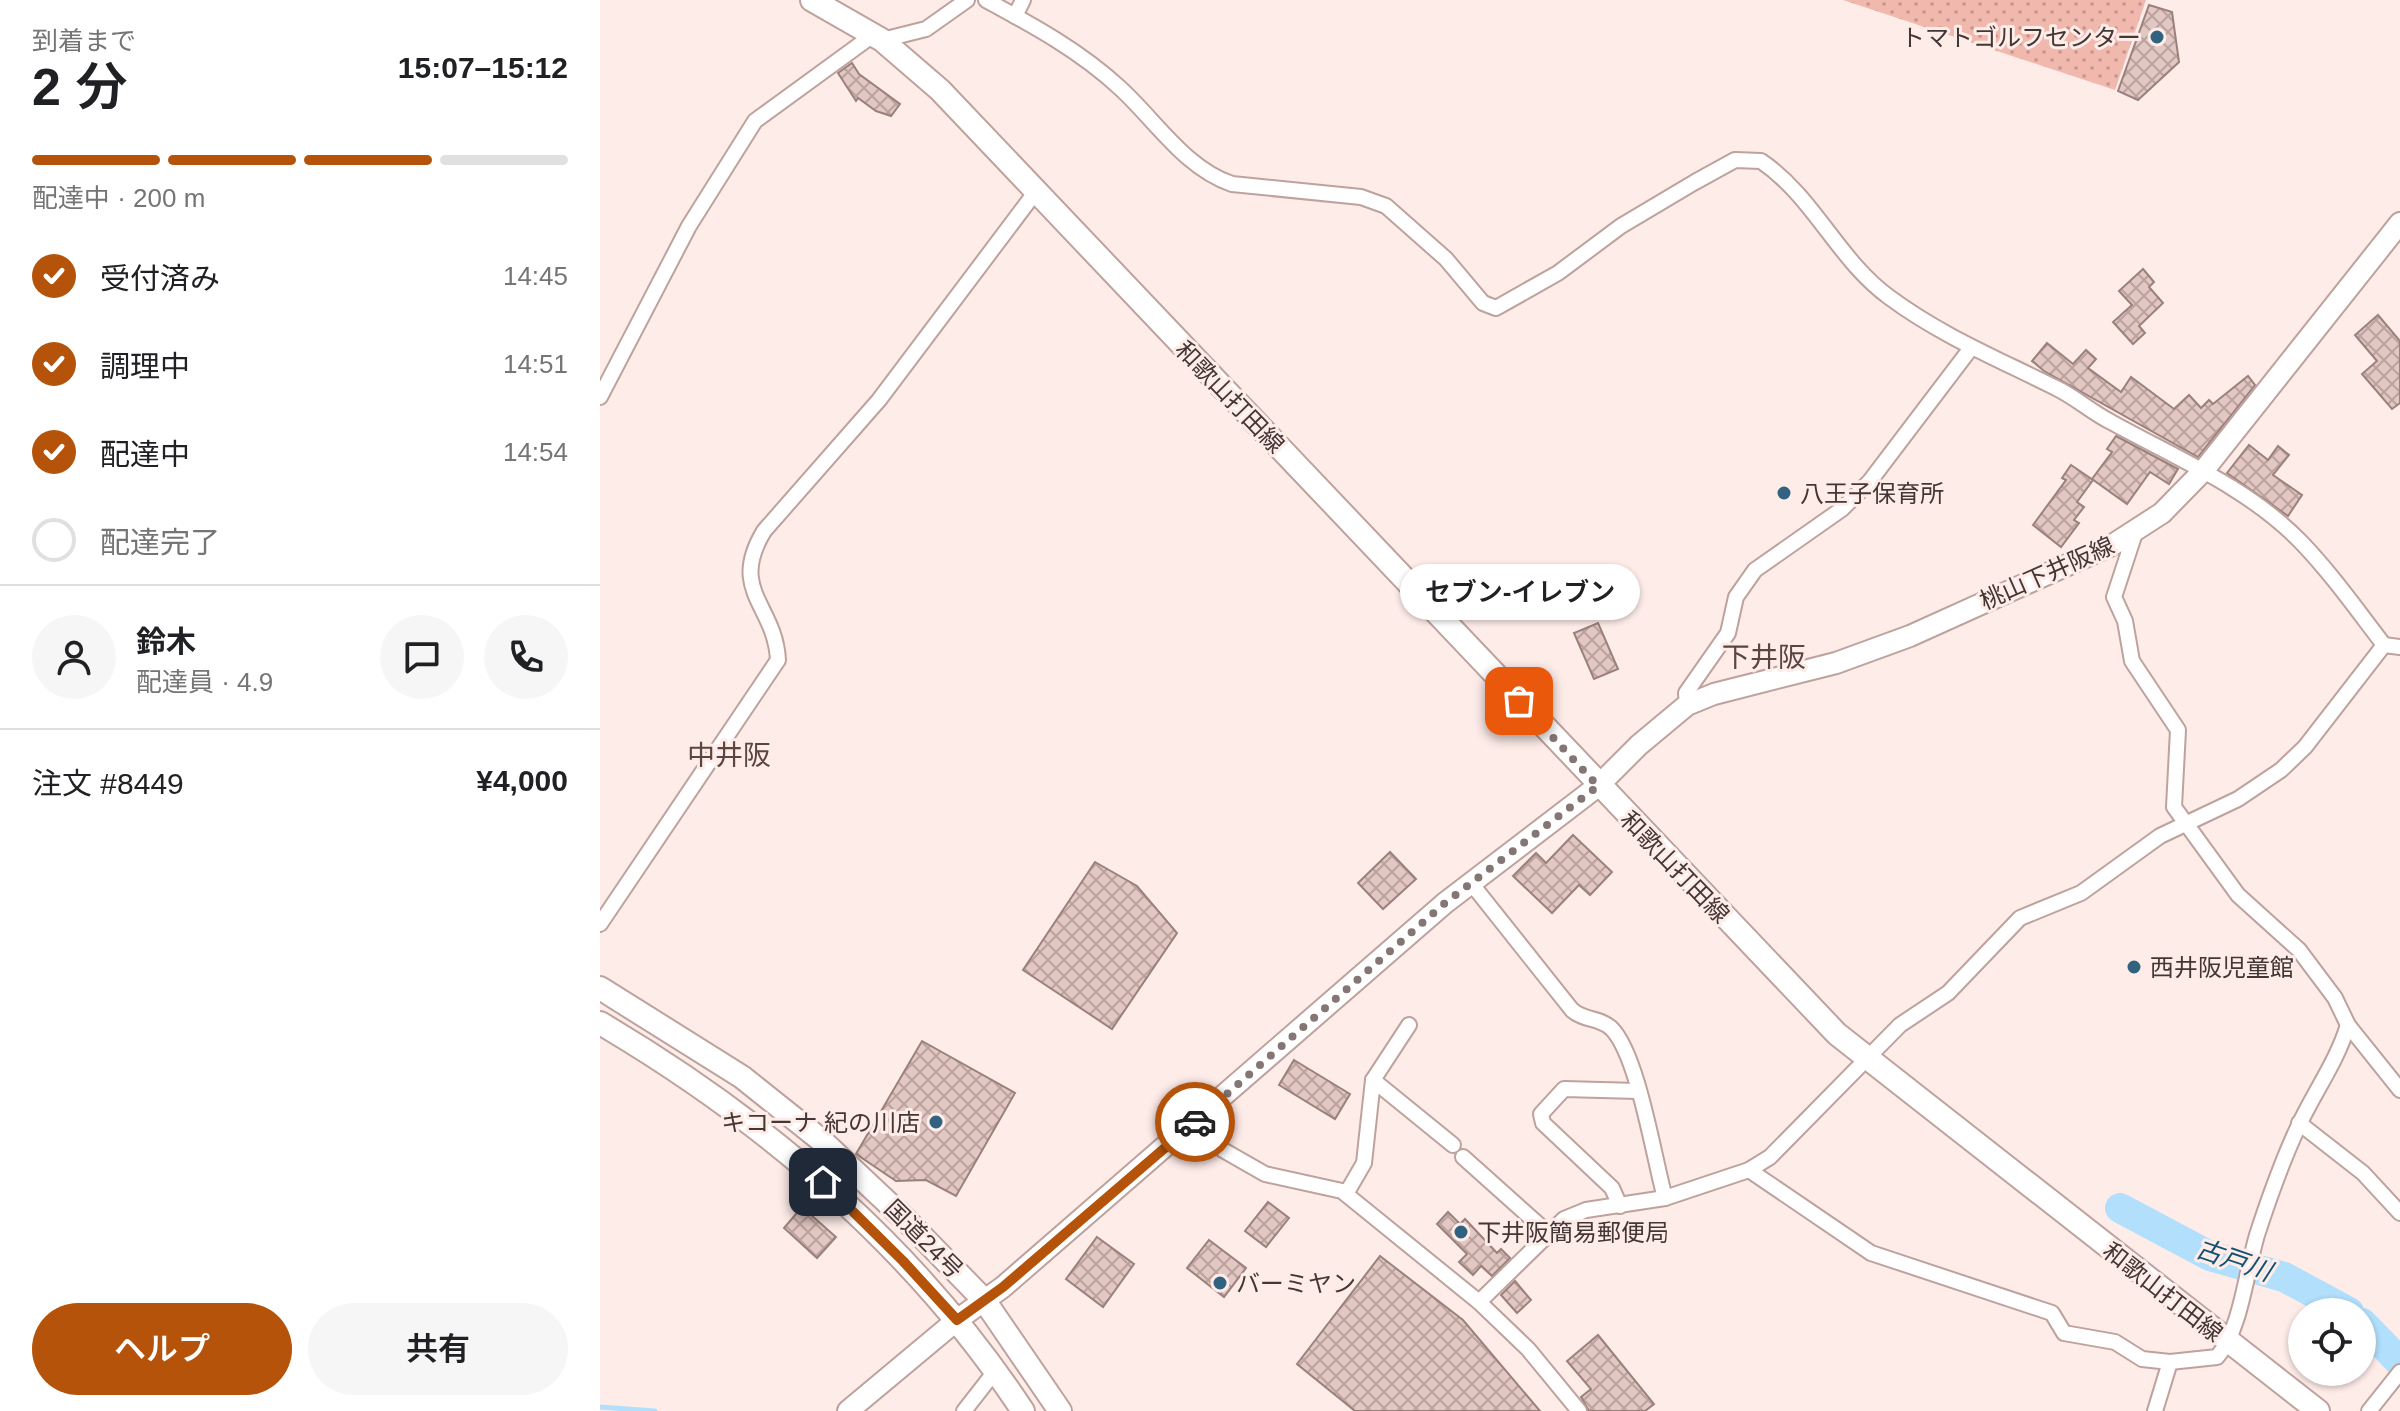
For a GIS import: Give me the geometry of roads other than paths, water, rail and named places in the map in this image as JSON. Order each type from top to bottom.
[{"type":"main road","name":"和歌山打田線","points":[[812,0],[877,37],[940,90],[1598,786],[1837,1034],[2318,1411]]},
{"type":"main road","name":"桃山下井阪線","points":[[848,1411],[1194,1123],[1471,883],[1598,786],[1639,745],[1687,705],[1714,694],[1836,663],[1910,636],[2114,544],[2162,513],[2204,470],[2400,223]]},
{"type":"main road","name":"国道24号","points":[[600,988],[742,1077],[821,1140],[905,1219],[984,1300],[1060,1411]]},
{"type":"main road","name":"国道24号","points":[[600,1023],[735,1111],[823,1182],[957,1320],[1023,1411]]},
{"type":"street","points":[[602,389],[689,226],[755,121],[877,37],[926,29],[967,0]]},
{"type":"street","points":[[986,0],[1060,40],[1120,88],[1185,155],[1215,178],[1232,184],[1361,197],[1386,206],[1446,259],[1483,303],[1496,308],[1535,288],[1621,226],[1695,182],[1735,160],[1761,161],[1816,212],[1857,268],[1888,296],[1971,348],[2058,388],[2108,421],[2204,470],[2265,510],[2300,541],[2384,645],[2400,647]]},
{"type":"street","points":[[1015,16],[1023,0]]},
{"type":"street","points":[[600,924],[778,660],[777,646],[748,576],[750,553],[764,531],[879,400],[1037,190]]},
{"type":"street","points":[[1687,705],[1686,693],[1728,633],[1736,597],[1755,570],[1842,509],[1870,481],[1971,348]]},
{"type":"street","points":[[2136,530],[2114,597],[2125,621],[2132,661],[2178,730],[2174,807],[2238,895],[2299,950],[2335,998],[2348,1025],[2400,1090]]},
{"type":"street","points":[[1479,1302],[1564,1219],[1586,1210],[1665,1198],[1749,1170],[1770,1157],[1869,1060],[1900,1025],[1948,993],[2020,918],[2081,893],[2137,852],[2186,823],[2238,799],[2281,770],[2305,747],[2384,645]]},
{"type":"street","points":[[1471,883],[1572,1010],[1580,1017],[1602,1021],[1623,1043],[1665,1198]]},
{"type":"street","points":[[1346,1194],[1364,1163],[1373,1080],[1409,1025]]},
{"type":"street","points":[[1749,1170],[1871,1253],[2052,1313],[2064,1333],[2115,1342],[2142,1359],[2170,1362],[2217,1357],[2230,1343],[2274,1183],[2299,1123],[2340,1049],[2348,1025]]},
{"type":"street","points":[[1373,1080],[1453,1145]]},
{"type":"street","points":[[1620,1206],[1616,1193],[1543,1123],[1541,1114],[1564,1089],[1638,1091]]},
{"type":"street","points":[[1194,1123],[1223,1150],[1265,1174],[1346,1194],[1479,1302],[1528,1349],[1579,1411]]},
{"type":"street","points":[[2299,1123],[2363,1173],[2400,1213]]},
{"type":"street","points":[[1463,1157],[1548,1233]]},
{"type":"street","points":[[2155,1411],[2170,1362]]},
{"type":"street","points":[[964,1411],[996,1370]]},
{"type":"street","points":[[2369,1411],[2400,1372]]},
{"type":"waterway","name":"古戸川","points":[[2120,1208],[2210,1256],[2284,1277],[2323,1298]]},
{"type":"waterway","name":"古戸川","points":[[2376,1337],[2400,1362]]},
{"type":"waterway","points":[[600,1407],[655,1411]]},
{"type":"place","name":"トマトゴルフセンター","points":[[2157,37]]},
{"type":"place","name":"八王子保育所","points":[[1784,493]]},
{"type":"place","name":"セブン-イレブン","points":[[1519,701]]},
{"type":"place","name":"西井阪児童館","points":[[2134,967]]},
{"type":"place","name":"キコーナ 紀の川店","points":[[936,1122]]},
{"type":"place","name":"下井阪簡易郵便局","points":[[1461,1232]]},
{"type":"place","name":"バーミヤン","points":[[1220,1283]]},
{"type":"district","name":"下井阪","points":[[1764,657]]},
{"type":"district","name":"中井阪","points":[[729,755]]}]
